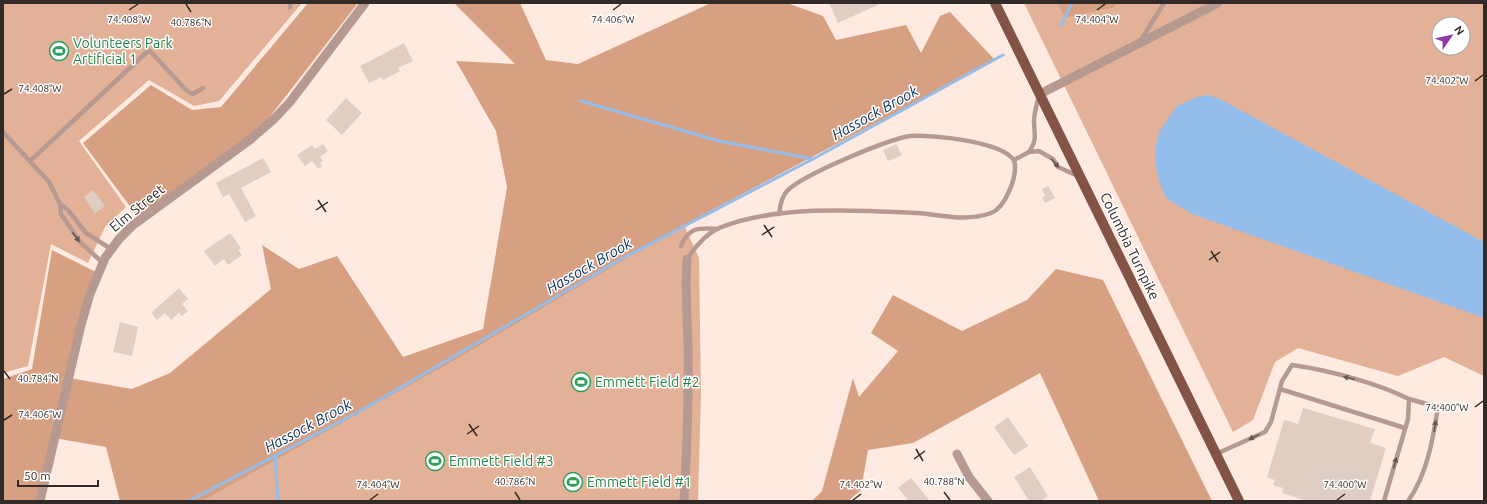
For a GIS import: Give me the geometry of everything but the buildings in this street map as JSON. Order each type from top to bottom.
[{"type":"main road","name":"Columbia Turnpike","points":[[994,3],[1040,94],[1238,501]]},
{"type":"street","name":"Elm Street","points":[[40,501],[81,324],[90,294],[103,263],[111,249],[134,225],[251,139],[275,118],[290,102],[365,3]]},
{"type":"street","points":[[1040,94],[1218,3]]},
{"type":"street","points":[[684,501],[687,446],[688,343],[685,284],[686,260]]},
{"type":"street","points":[[957,454],[969,477],[988,501]]},
{"type":"lane","points":[[1139,43],[1164,3]]},
{"type":"lane","points":[[30,161],[148,50],[187,91],[193,94],[203,88]]},
{"type":"lane","points":[[1029,152],[1035,143],[1036,130],[1034,121],[1040,94]]},
{"type":"lane","points":[[3,132],[50,182],[60,204],[61,214],[86,249],[103,263]]},
{"type":"lane","points":[[681,246],[688,233],[694,230],[718,229],[744,221],[779,214],[846,211],[918,213],[970,219],[993,212],[1004,202],[1016,166],[1014,160],[1009,155],[993,147],[951,138],[920,135],[897,139],[808,176],[787,190],[780,204],[779,214]]},
{"type":"lane","points":[[1014,160],[1029,152],[1039,151],[1053,159],[1058,167],[1081,178]]},
{"type":"lane","points":[[60,204],[68,210],[86,233],[111,249]]},
{"type":"lane","points":[[686,260],[702,241],[718,229]]},
{"type":"lane","points":[[1216,454],[1265,432],[1271,422],[1282,381],[1292,366],[1307,367],[1386,388],[1409,399],[1438,407],[1434,432],[1419,486],[1408,501]]},
{"type":"lane","points":[[1280,389],[1405,428]]},
{"type":"lane","points":[[1384,501],[1408,418],[1409,399]]},
{"type":"shaded area","points":[[3,3],[302,3],[219,101],[194,106],[149,80],[79,141],[126,207],[105,227],[88,263],[51,244],[28,366],[3,373]]},
{"type":"shaded area","points":[[308,3],[358,3],[251,141],[140,220],[83,143],[151,85],[192,110],[221,107]]},
{"type":"shaded area","points":[[454,3],[520,3],[546,60],[578,64],[711,3],[787,3],[823,16],[836,40],[906,25],[921,53],[940,16],[950,12],[995,60],[684,225],[447,365],[203,501],[120,501],[106,447],[54,438],[42,501],[3,501],[3,379],[32,369],[52,250],[98,273],[70,378],[132,389],[170,373],[271,289],[262,245],[299,269],[337,256],[403,357],[483,329],[507,187],[496,131],[456,61],[515,64]]},
{"type":"shaded area","points":[[1024,3],[1057,3],[1065,18],[1114,8],[1118,3],[1484,3],[1484,376],[1444,357],[1398,376],[1298,348],[1275,362],[1253,420],[1233,432]]},
{"type":"shaded area","points":[[1057,3],[1118,3],[1114,8],[1065,18]]},
{"type":"shaded area","points":[[684,225],[699,258],[701,395],[698,501],[203,501],[447,365]]},
{"type":"shaded area","points":[[1056,269],[1103,280],[1212,501],[1099,501],[1040,373],[913,443],[868,450],[861,490],[848,501],[812,501],[822,491],[853,378],[859,397],[898,351],[871,333],[893,295],[962,331],[1027,300]]},
{"type":"water","points":[[1207,95],[1218,98],[1484,242],[1484,318],[1192,214],[1166,198],[1159,181],[1155,162],[1156,145],[1159,132],[1177,106],[1197,97]]},
{"type":"waterway","name":"Hassock Brook","points":[[1061,25],[1072,3]]},
{"type":"waterway","name":"Hassock Brook","points":[[189,501],[362,410],[621,259],[813,159],[1003,55]]},
{"type":"waterway","points":[[581,101],[719,141],[813,159]]},
{"type":"waterway","points":[[275,456],[278,501]]},
{"type":"place","name":"Volunteers Park Artificial 1","points":[[59,51]]},
{"type":"place","name":"Emmett Field #2","points":[[581,382]]},
{"type":"place","name":"Emmett Field #3","points":[[435,461]]},
{"type":"place","name":"Emmett Field #1","points":[[573,482]]}]
